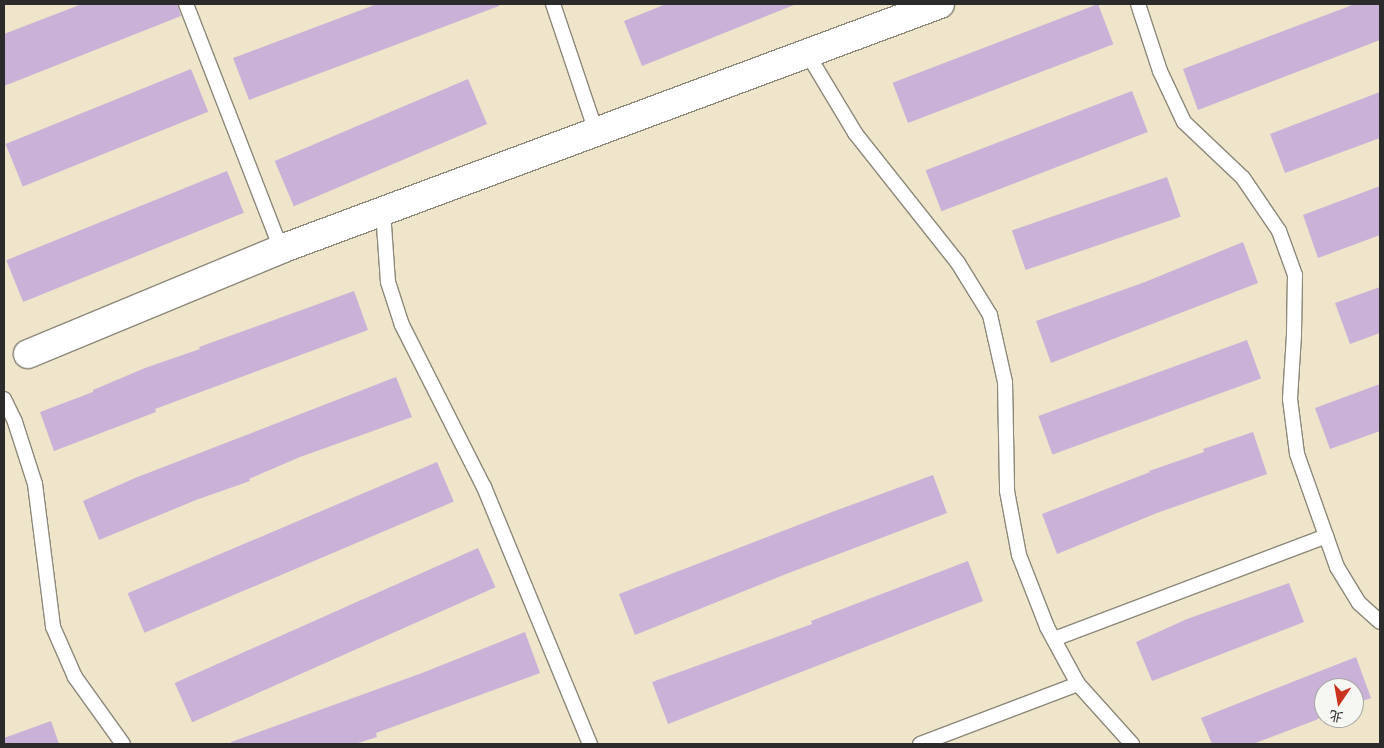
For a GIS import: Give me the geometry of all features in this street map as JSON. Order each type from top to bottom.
[{"type":"street","points":[[28,354],[282,249],[940,4]]},
{"type":"lane","points":[[186,4],[282,249]]},
{"type":"lane","points":[[553,4],[596,132]]},
{"type":"lane","points":[[1138,4],[1160,71],[1184,122],[1243,178],[1279,230],[1295,274],[1290,399],[1297,454],[1337,567],[1359,603],[1380,622]]},
{"type":"lane","points":[[807,53],[855,133],[958,263],[990,316],[1005,382],[1007,491],[1019,555],[1054,639],[1078,684],[1132,744]]},
{"type":"lane","points":[[383,212],[388,282],[402,324],[484,487],[590,744]]},
{"type":"lane","points":[[4,399],[15,422],[35,484],[53,627],[75,677],[123,744]]},
{"type":"lane","points":[[1054,639],[1326,536]]},
{"type":"lane","points":[[920,744],[1078,684]]},
{"type":"building","points":[[82,4],[177,4],[181,16],[4,86],[4,34]]},
{"type":"building","points":[[377,4],[499,4],[499,6],[249,100],[233,58]]},
{"type":"building","points":[[666,4],[794,5],[642,66],[624,21]]},
{"type":"building","points":[[1098,4],[1113,44],[908,123],[893,83]]},
{"type":"building","points":[[1355,4],[1380,4],[1380,40],[1198,110],[1183,69]]},
{"type":"building","points":[[191,69],[208,112],[23,187],[6,144]]},
{"type":"building","points":[[468,79],[487,124],[294,206],[275,161]]},
{"type":"building","points":[[1132,91],[1148,132],[941,211],[926,170]]},
{"type":"building","points":[[1380,92],[1380,138],[1285,173],[1270,134]]},
{"type":"building","points":[[227,171],[244,213],[23,302],[6,260]]},
{"type":"building","points":[[1167,177],[1181,217],[1026,270],[1012,230]]},
{"type":"building","points":[[1380,186],[1380,235],[1318,258],[1303,215]]},
{"type":"building","points":[[1243,242],[1258,283],[1051,363],[1036,321],[1145,282]]},
{"type":"building","points":[[1380,287],[1380,333],[1350,344],[1335,303]]},
{"type":"building","points":[[354,291],[368,330],[155,409],[156,412],[54,451],[40,412],[93,392],[93,390],[145,368],[200,349],[199,347]]},
{"type":"building","points":[[1247,340],[1261,379],[1052,454],[1038,416]]},
{"type":"building","points":[[396,377],[412,417],[300,457],[249,479],[250,481],[196,500],[99,540],[83,501],[135,478]]},
{"type":"building","points":[[1380,384],[1380,431],[1330,449],[1315,408]]},
{"type":"building","points":[[1253,432],[1267,474],[1157,513],[1057,554],[1042,514],[1149,471],[1204,452],[1203,449]]},
{"type":"building","points":[[437,462],[454,502],[145,633],[128,593]]},
{"type":"building","points":[[933,475],[947,513],[786,574],[635,635],[619,594]]},
{"type":"building","points":[[478,548],[495,587],[192,722],[175,683]]},
{"type":"building","points":[[968,561],[983,601],[668,724],[652,682],[812,624],[811,621]]},
{"type":"building","points":[[1289,583],[1304,622],[1152,681],[1136,642],[1187,619]]},
{"type":"building","points":[[525,632],[540,673],[376,733],[377,737],[355,744],[231,744],[231,742],[422,673]]},
{"type":"building","points":[[1356,657],[1364,678],[1314,678],[1314,721],[1253,744],[1212,744],[1201,718]]},
{"type":"building","points":[[1364,679],[1371,698],[1364,700]]},
{"type":"building","points":[[51,721],[59,744],[4,744],[4,738]]}]
